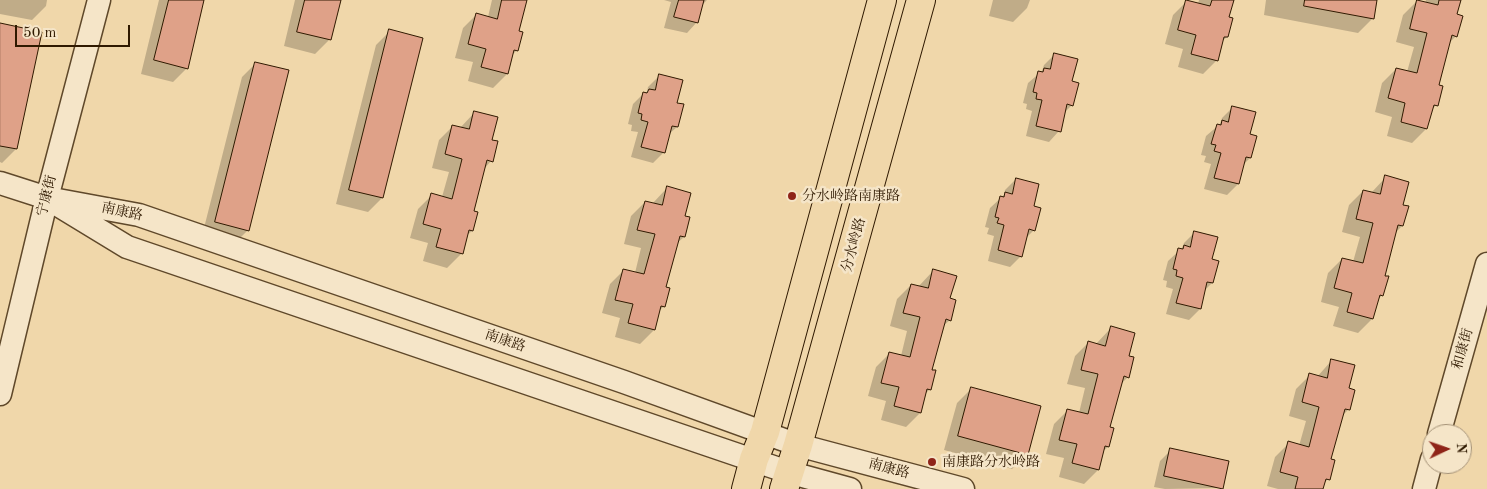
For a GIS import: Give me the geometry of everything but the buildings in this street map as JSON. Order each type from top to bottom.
[{"type":"main road","points":[[746,489],[754,460],[765,432],[882,0]]},
{"type":"main road","name":"分水岭路","points":[[786,480],[798,445],[922,0]]},
{"type":"street","name":"宁康街","points":[[0,394],[47,198],[99,0]]},
{"type":"street","name":"南康路","points":[[0,183],[47,198],[140,215],[624,382],[798,445],[963,489]]},
{"type":"street","name":"南康路","points":[[47,198],[127,248],[754,460],[786,480],[850,489]]},
{"type":"street","name":"和康街","points":[[1442,424],[1487,264]]},
{"type":"street","points":[[1424,489],[1428,474]]},
{"type":"place","name":"分水岭路南康路","points":[[792,196]]},
{"type":"place","name":"南康路分水岭路","points":[[932,462]]}]
